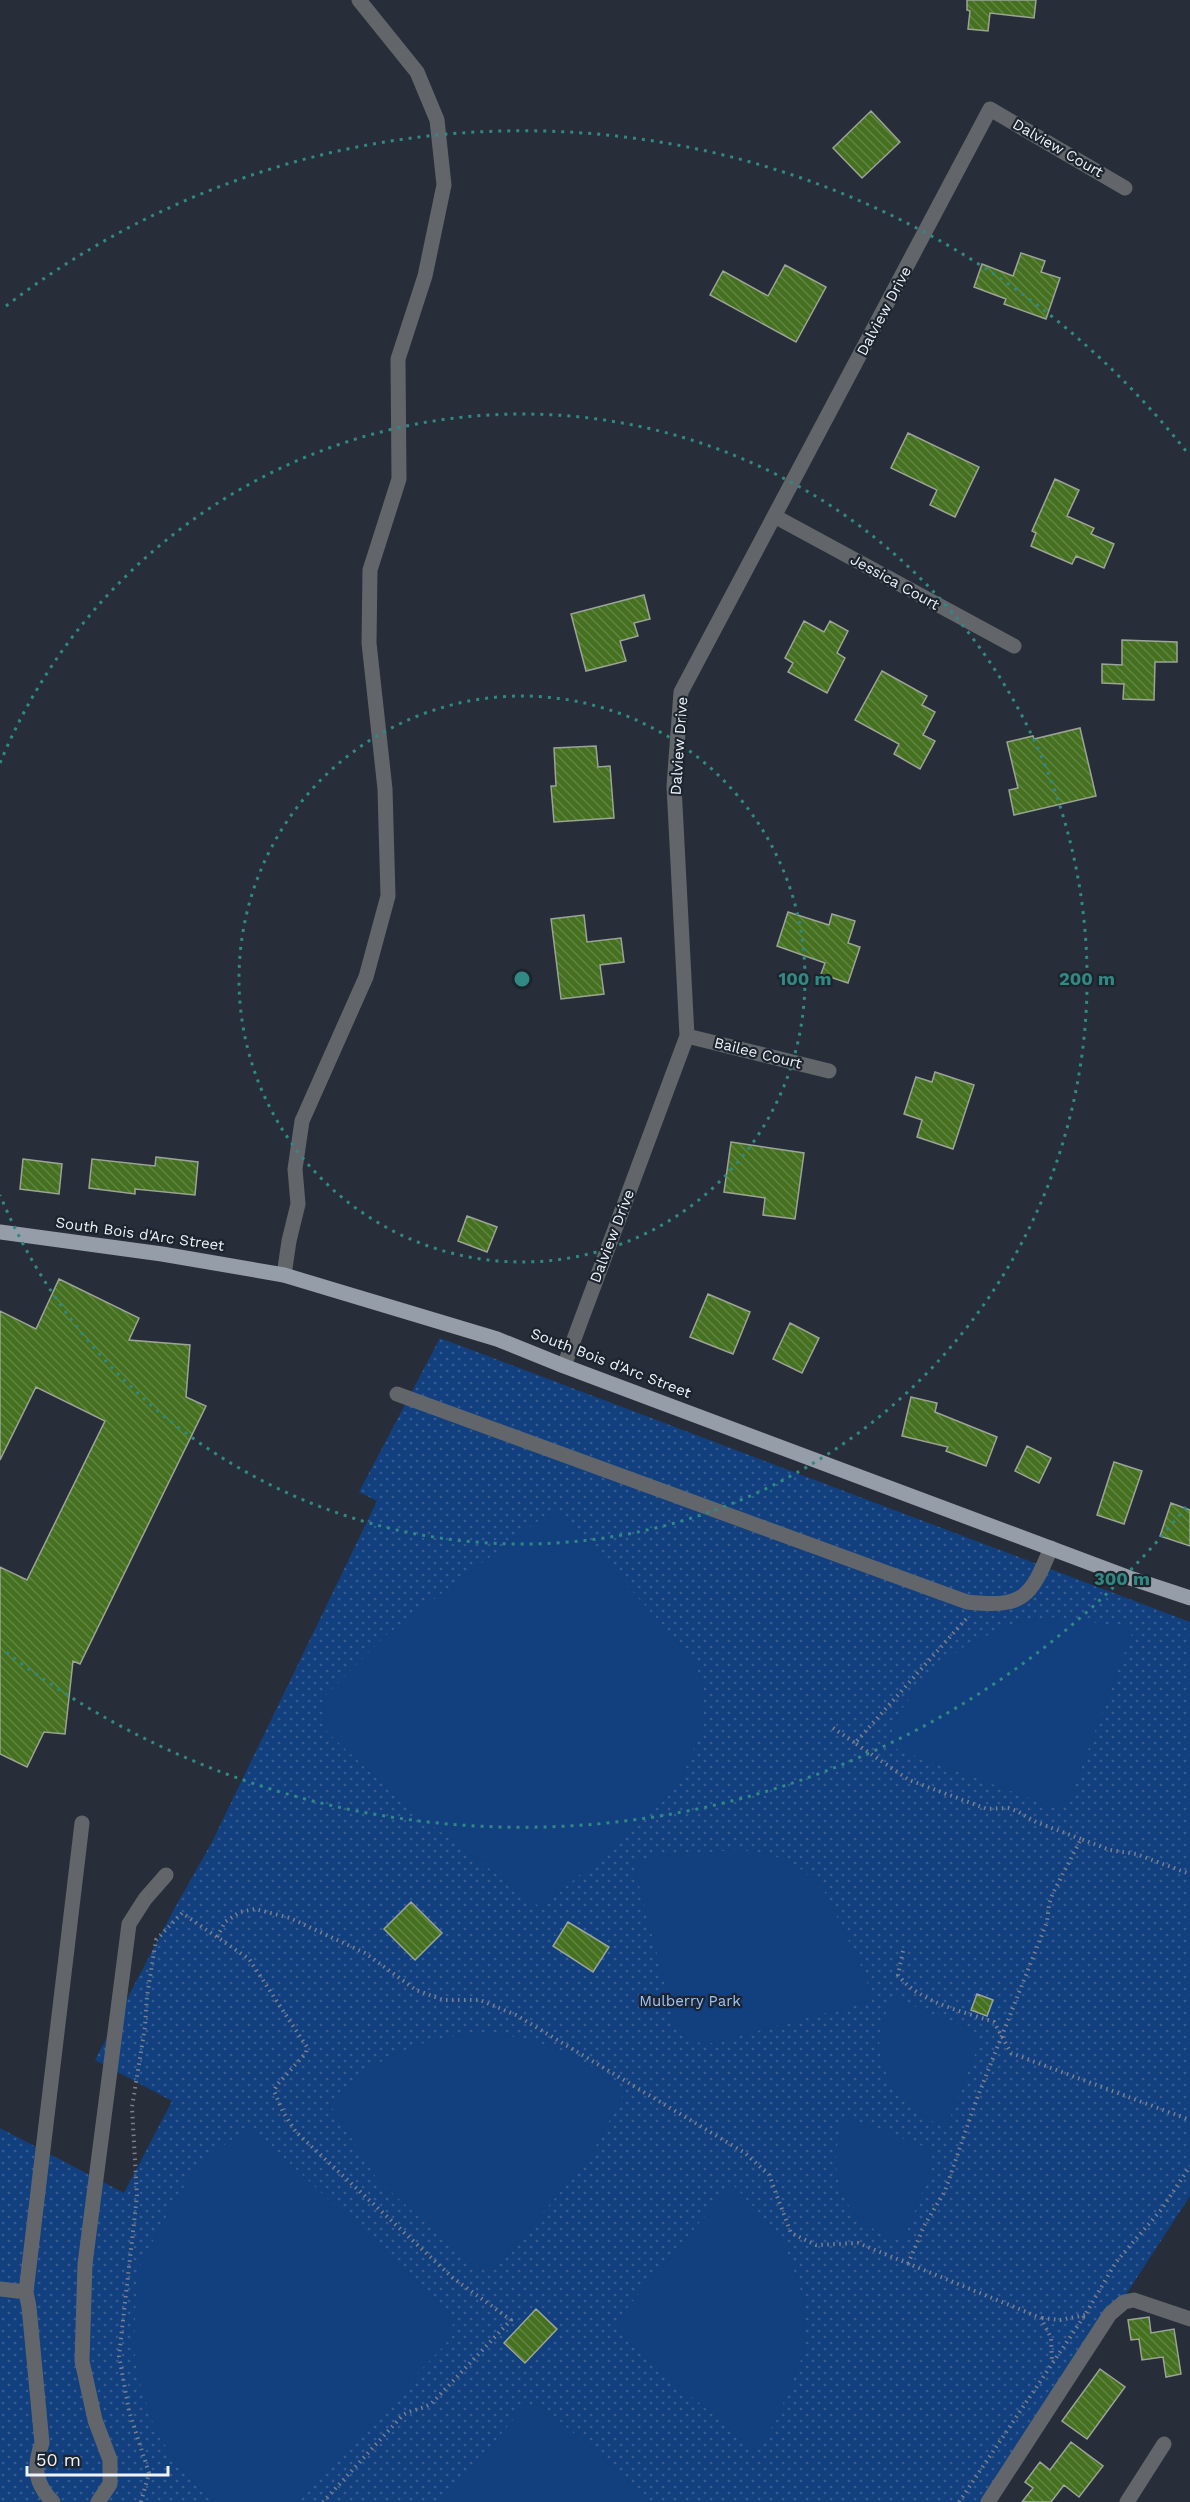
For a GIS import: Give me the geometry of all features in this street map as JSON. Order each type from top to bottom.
[{"type":"main road","name":"South Bois d'Arc Street","points":[[0,1232],[162,1254],[284,1275],[497,1339],[564,1366],[1190,1598]]},
{"type":"street","points":[[284,1275],[298,1204],[295,1169],[302,1121],[366,977],[388,896],[384,789],[369,643],[370,570],[399,479],[398,359],[425,276],[444,185],[437,120],[417,72],[359,0]]},
{"type":"street","name":"Dalview Court","points":[[990,109],[1125,188]]},
{"type":"street","name":"Dalview Drive","points":[[564,1366],[687,1036],[674,786],[681,692],[776,517],[990,109]]},
{"type":"street","name":"Jessica Court","points":[[776,517],[1014,646]]},
{"type":"street","name":"Bailee Court","points":[[687,1036],[829,1071]]},
{"type":"street","points":[[397,1394],[967,1602],[994,1605],[1026,1596],[1036,1584],[1051,1548]]},
{"type":"street","points":[[53,2502],[37,2481],[36,2460],[42,2443],[26,2292],[82,1823]]},
{"type":"street","points":[[99,2502],[110,2484],[110,2460],[95,2420],[82,2361],[85,2264],[129,1924],[145,1899],[166,1875]]},
{"type":"street","points":[[0,2289],[26,2292]]},
{"type":"street","points":[[988,2502],[1110,2314],[1124,2302],[1134,2300],[1190,2319]]},
{"type":"street","points":[[1127,2502],[1164,2444]]},
{"type":"path","points":[[855,1743],[978,1603]]},
{"type":"path","points":[[833,1728],[909,1780],[987,1809],[1008,1808],[1017,1811],[1036,1822],[1110,1850],[1136,1854],[1190,1874]]},
{"type":"path","points":[[908,2264],[924,2226],[945,2191],[976,2101],[1047,1922],[1049,1904],[1081,1839]]},
{"type":"path","points":[[217,1936],[225,1922],[240,1912],[255,1909],[290,1918],[365,1953],[416,1990],[443,2000],[480,2000],[516,2015],[745,2153],[770,2175],[791,2233],[816,2245],[858,2243],[1041,2318],[1060,2320],[1085,2315]]},
{"type":"path","points":[[141,2502],[149,2473],[129,2411],[119,2356],[137,2196],[132,2107],[146,2027],[147,1996],[156,1940],[182,1912],[249,1959],[308,2047],[306,2053],[274,2091],[296,2133],[453,2278],[511,2320],[432,2403],[423,2409],[408,2411],[402,2416],[323,2502]]},
{"type":"path","points":[[903,1951],[898,1975],[905,1984],[924,1997],[994,2022],[1011,2053],[1190,2120]]},
{"type":"path","points":[[959,2502],[1085,2315],[1116,2262],[1161,2210],[1190,2166]]},
{"type":"path","points":[[1041,2318],[1051,2338],[1052,2362]]},
{"type":"green space","name":"Mulberry Park","points":[[440,1338],[1190,1622],[1190,2196],[991,2502],[0,2502],[0,2128],[124,2193],[172,2101],[95,2060],[212,1842],[377,1501],[359,1492]]},
{"type":"green space","points":[[550,1512],[562,1513],[695,1661],[704,1693],[703,1726],[680,1783],[645,1819],[541,1908],[404,1804],[324,1729],[325,1696],[385,1636]]},
{"type":"green space","points":[[1057,1617],[1125,1627],[1132,1633],[1069,1801],[1057,1808],[886,1745],[901,1710],[932,1672],[965,1646],[1014,1623]]},
{"type":"green space","points":[[737,1850],[762,1853],[785,1860],[805,1873],[824,1891],[865,1974],[872,2001],[704,2045],[677,2031],[633,1862],[657,1856]]},
{"type":"green space","points":[[892,1997],[974,2031],[979,2044],[946,2128],[915,2111],[900,2097],[888,2078],[881,2056],[879,2037]]},
{"type":"green space","points":[[478,2033],[519,2038],[556,2049],[591,2067],[625,2091],[589,2159],[494,2269],[472,2265],[378,2180],[329,2103],[362,2074],[396,2054],[434,2040]]},
{"type":"green space","points":[[845,2117],[928,2148],[934,2161],[903,2242],[869,2226],[857,2215],[841,2190],[836,2161],[837,2146]]},
{"type":"green space","points":[[250,2126],[453,2316],[452,2337],[297,2502],[213,2502],[181,2468],[156,2432],[137,2374],[134,2345],[137,2271],[176,2198],[200,2163]]},
{"type":"green space","points":[[732,2184],[777,2232],[788,2254],[804,2299],[805,2350],[776,2421],[754,2450],[627,2341],[620,2325],[622,2314]]},
{"type":"green space","points":[[540,2404],[646,2496],[650,2502],[443,2502],[525,2406]]},
{"type":"building","points":[[967,0],[1036,0],[1034,18],[990,13],[988,31],[968,29],[970,11],[967,10]]},
{"type":"building","points":[[871,111],[900,142],[862,178],[833,148]]},
{"type":"building","points":[[1021,253],[1045,261],[1041,272],[1060,278],[1046,319],[1004,304],[1006,299],[974,287],[982,264],[1013,276]]},
{"type":"building","points":[[785,265],[826,287],[796,342],[710,295],[723,271],[768,296]]},
{"type":"building","points":[[908,433],[979,467],[955,517],[930,505],[937,490],[891,468]]},
{"type":"building","points":[[1055,479],[1079,490],[1067,516],[1094,528],[1091,534],[1114,544],[1104,568],[1076,556],[1072,564],[1031,546],[1036,533],[1032,531]]},
{"type":"building","points":[[644,595],[650,619],[634,623],[638,636],[620,641],[626,661],[586,671],[571,614]]},
{"type":"building","points":[[804,621],[824,632],[830,621],[848,631],[837,653],[845,658],[827,693],[788,672],[793,663],[785,658]]},
{"type":"building","points":[[1122,640],[1177,642],[1177,662],[1155,662],[1154,700],[1123,699],[1124,684],[1102,683],[1102,664],[1122,665]]},
{"type":"building","points":[[882,671],[927,696],[922,705],[935,712],[923,735],[935,741],[920,769],[894,754],[899,744],[855,720]]},
{"type":"building","points":[[1080,728],[1096,796],[1014,815],[1009,790],[1018,788],[1007,742],[1033,736],[1034,739]]},
{"type":"building","points":[[596,746],[598,767],[610,766],[614,818],[554,822],[551,786],[556,786],[554,748]]},
{"type":"building","points":[[788,912],[829,925],[832,914],[855,921],[848,943],[860,947],[848,983],[821,974],[825,963],[777,946]]},
{"type":"building","points":[[584,915],[587,942],[621,938],[624,962],[600,965],[604,994],[561,999],[551,919]]},
{"type":"building","points":[[935,1072],[974,1085],[953,1149],[917,1137],[922,1120],[904,1114],[916,1077],[932,1082]]},
{"type":"building","points":[[731,1142],[804,1153],[795,1219],[763,1215],[765,1198],[724,1192]]},
{"type":"building","points":[[156,1157],[198,1162],[195,1195],[135,1189],[135,1194],[89,1188],[92,1159],[155,1166]]},
{"type":"building","points":[[23,1159],[62,1164],[59,1194],[20,1189]]},
{"type":"building","points":[[467,1216],[497,1227],[487,1252],[458,1241]]},
{"type":"building","points":[[59,1279],[139,1318],[129,1340],[190,1345],[186,1397],[206,1406],[80,1664],[73,1661],[65,1734],[44,1732],[27,1767],[0,1754],[0,1567],[27,1580],[105,1421],[36,1387],[0,1460],[0,1311],[36,1329]]},
{"type":"building","points":[[708,1294],[750,1312],[733,1354],[690,1337]]},
{"type":"building","points":[[790,1323],[819,1338],[802,1373],[773,1359]]},
{"type":"building","points":[[911,1397],[937,1403],[935,1412],[997,1437],[986,1466],[946,1451],[948,1447],[902,1436]]},
{"type":"building","points":[[1027,1446],[1051,1458],[1039,1483],[1015,1471]]},
{"type":"building","points":[[1114,1462],[1142,1471],[1124,1524],[1097,1515]]},
{"type":"building","points":[[1171,1503],[1190,1510],[1190,1546],[1160,1536]]},
{"type":"building","points":[[411,1902],[442,1933],[415,1960],[384,1929]]},
{"type":"building","points":[[568,1922],[609,1947],[593,1972],[553,1946]]},
{"type":"building","points":[[977,1994],[993,2000],[987,2016],[971,2010]]},
{"type":"building","points":[[536,2309],[557,2329],[525,2363],[504,2343]]},
{"type":"building","points":[[1149,2317],[1151,2333],[1174,2329],[1181,2374],[1166,2377],[1163,2357],[1142,2360],[1139,2339],[1131,2340],[1128,2320]]},
{"type":"building","points":[[1100,2369],[1125,2387],[1087,2439],[1062,2421]]},
{"type":"building","points":[[1071,2442],[1103,2466],[1079,2497],[1064,2485],[1051,2502],[1022,2502],[1033,2488],[1025,2482],[1040,2462],[1050,2470]]}]
